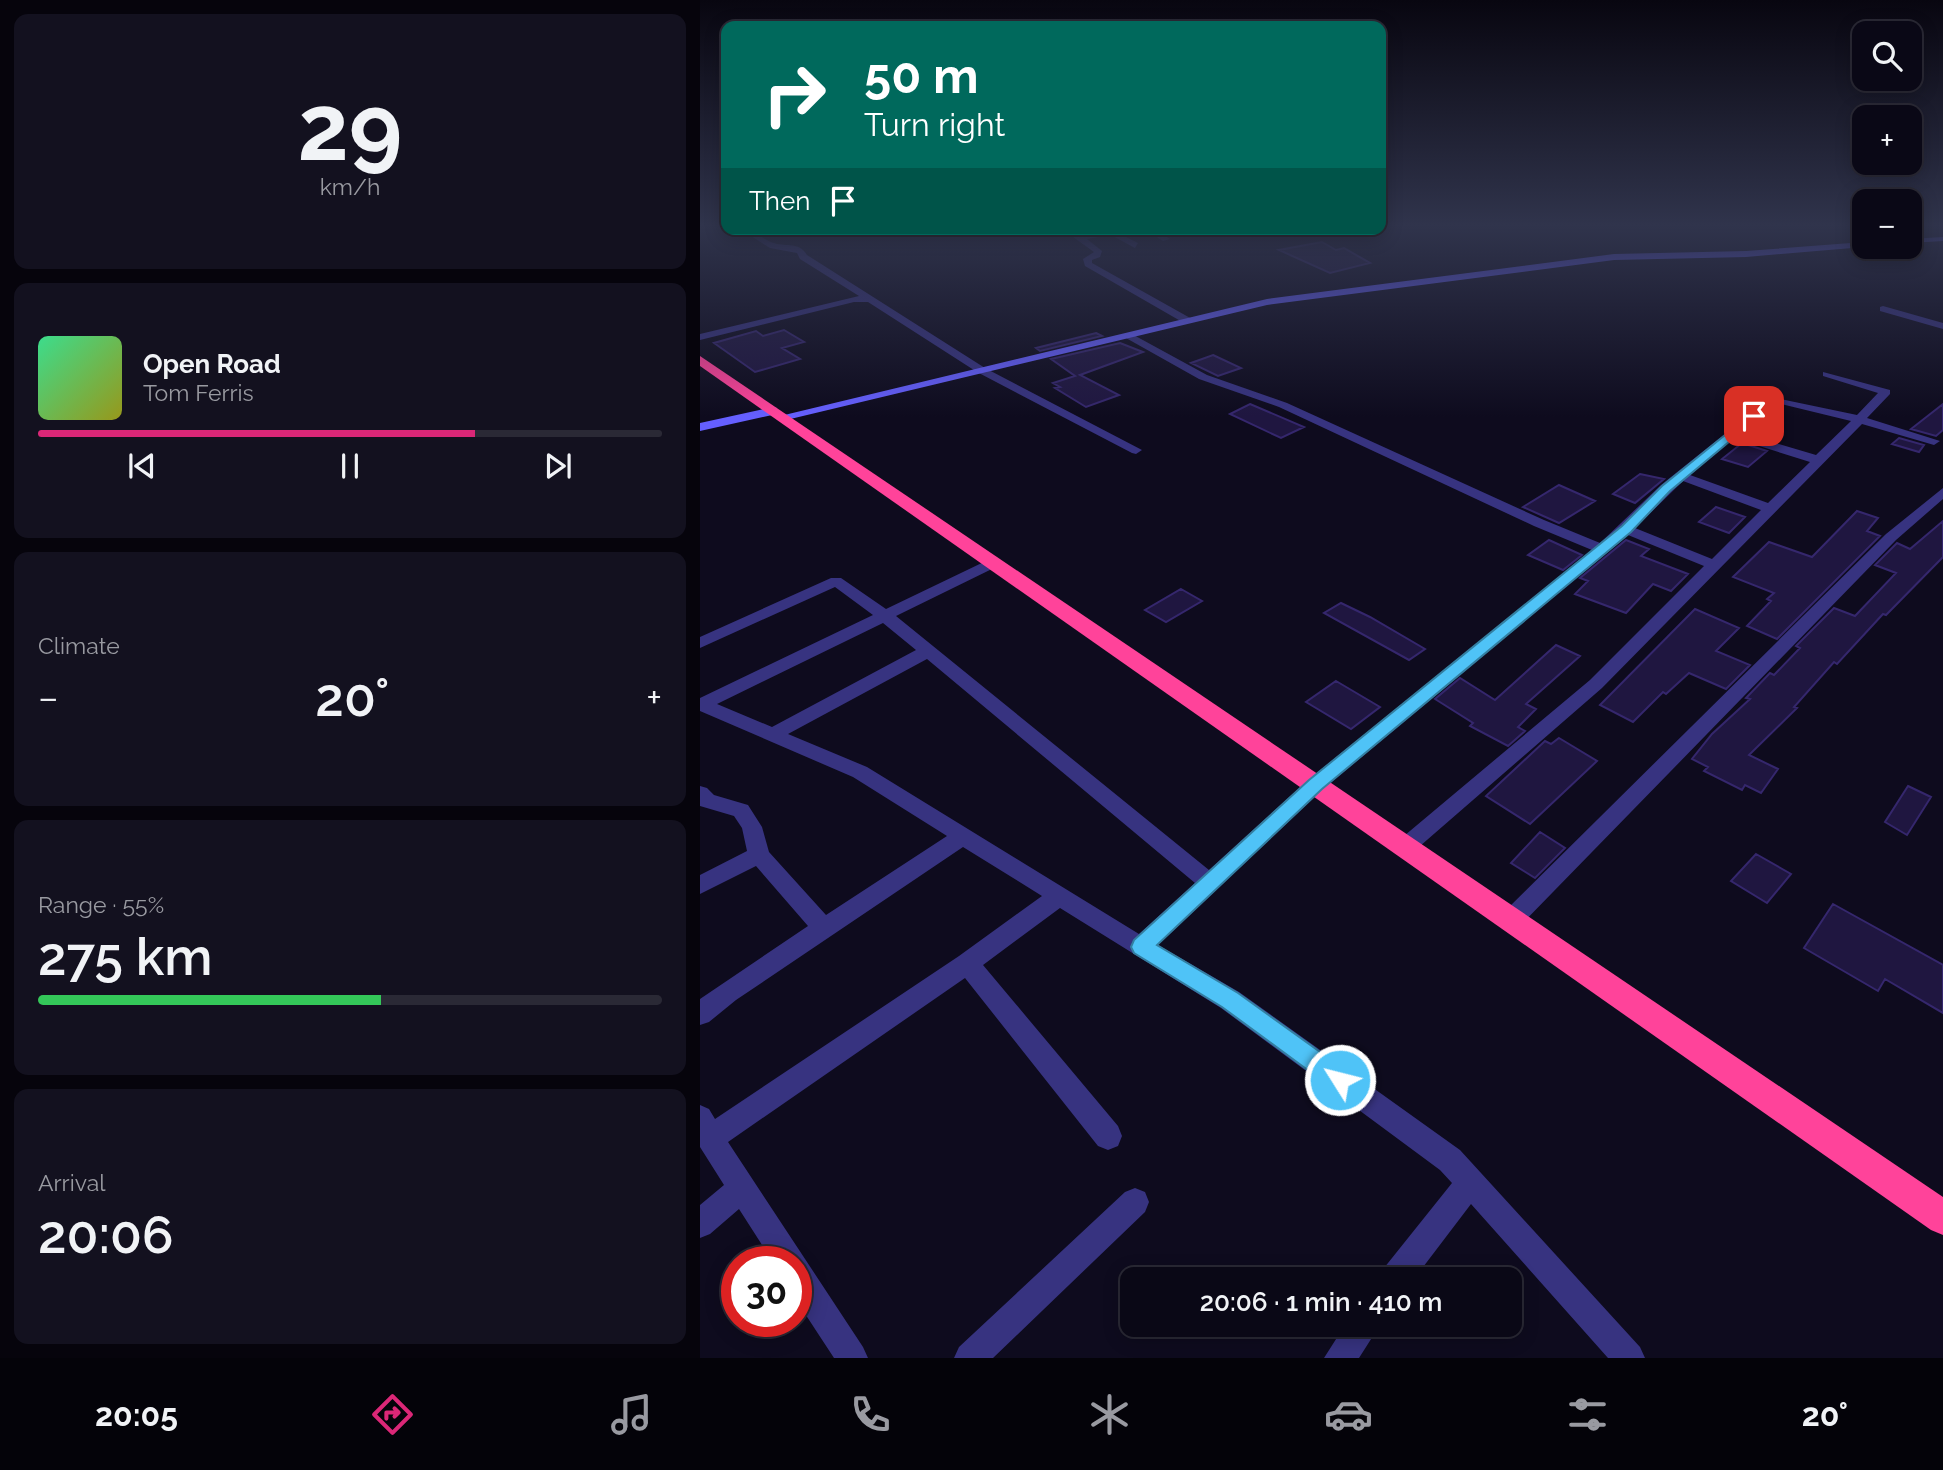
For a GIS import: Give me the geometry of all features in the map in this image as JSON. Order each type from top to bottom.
[{"type":"highway","points":[[700,360],[1943,1218]]},
{"type":"street","points":[[856,290],[982,370],[1136,450]]},
{"type":"street","points":[[1134,290],[1188,321]]},
{"type":"street","points":[[700,427],[778,414],[982,370],[1267,302],[1357,290]]},
{"type":"street","points":[[700,337],[854,299],[870,299]]},
{"type":"street","points":[[1882,309],[1938,325],[1943,317]]},
{"type":"street","points":[[1130,336],[1203,377],[1283,405],[1539,523],[1603,549]]},
{"type":"street","points":[[1405,846],[1596,684],[1886,392],[1827,374]]},
{"type":"street","points":[[1141,947],[1315,785],[1603,549],[1681,477],[1775,399],[1859,419],[1934,441]]},
{"type":"street","points":[[1733,434],[1818,460]]},
{"type":"street","points":[[1681,477],[1770,509]]},
{"type":"street","points":[[1511,920],[1891,537],[1943,492]]},
{"type":"street","points":[[1626,529],[1714,565]]},
{"type":"street","points":[[700,705],[993,563]]},
{"type":"street","points":[[700,643],[836,581],[884,615],[1210,883]]},
{"type":"street","points":[[772,734],[928,651]]},
{"type":"street","points":[[700,705],[860,772],[1241,1008],[1450,1160],[1629,1358]]},
{"type":"street","points":[[700,793],[707,801],[741,810],[752,827],[759,855],[823,927]]},
{"type":"street","points":[[700,1014],[727,992],[823,927],[963,836]]},
{"type":"street","points":[[700,886],[759,855]]},
{"type":"street","points":[[780,1246],[705,1128],[967,963],[1059,895]]},
{"type":"street","points":[[967,963],[1108,1136]]},
{"type":"street","points":[[1404,1267],[1470,1182]]},
{"type":"street","points":[[700,1224],[742,1188]]},
{"type":"street","points":[[970,1358],[1135,1202]]},
{"type":"street","points":[[812,1297],[852,1358]]},
{"type":"street","points":[[1340,1358],[1355,1337]]},
{"type":"building","points":[[784,330],[804,342],[782,348],[800,359],[755,372],[714,343],[756,331],[763,336]]},
{"type":"building","points":[[1096,333],[1102,336],[1040,351],[1036,348]]},
{"type":"building","points":[[1120,343],[1143,352],[1080,375],[1119,395],[1086,407],[1055,388],[1060,387],[1053,383],[1075,376],[1051,359]]},
{"type":"building","points":[[1213,355],[1241,368],[1218,376],[1191,363]]},
{"type":"building","points":[[1250,404],[1304,427],[1281,438],[1230,414]]},
{"type":"building","points":[[1943,404],[1943,430],[1936,436],[1911,429]]},
{"type":"building","points":[[1899,438],[1924,445],[1919,452],[1892,444]]},
{"type":"building","points":[[1742,443],[1767,451],[1748,467],[1722,459]]},
{"type":"building","points":[[1640,474],[1664,479],[1635,503],[1613,494]]},
{"type":"building","points":[[1559,485],[1595,501],[1559,523],[1523,507]]},
{"type":"building","points":[[1716,507],[1745,517],[1729,533],[1699,522]]},
{"type":"building","points":[[1857,511],[1878,518],[1867,531],[1880,536],[1777,639],[1747,626],[1771,601],[1767,599],[1774,593],[1733,577],[1769,542],[1812,557]]},
{"type":"building","points":[[1943,521],[1943,557],[1886,615],[1883,614],[1837,664],[1834,662],[1794,707],[1797,708],[1749,755],[1778,769],[1761,793],[1745,785],[1742,790],[1704,771],[1708,767],[1692,759],[1712,734],[1750,699],[1746,698],[1770,673],[1774,675],[1800,648],[1796,646],[1834,608],[1855,616],[1896,573],[1875,565],[1897,543],[1910,549]]},
{"type":"building","points":[[1549,540],[1582,555],[1563,570],[1528,555]]},
{"type":"building","points":[[1626,540],[1649,549],[1641,556],[1688,574],[1671,591],[1653,584],[1626,613],[1575,594],[1588,581],[1580,578]]},
{"type":"building","points":[[1181,589],[1202,601],[1166,622],[1145,610]]},
{"type":"building","points":[[1341,603],[1425,649],[1409,660],[1324,613]]},
{"type":"building","points":[[1695,609],[1739,628],[1716,651],[1750,665],[1726,689],[1689,673],[1666,694],[1663,692],[1633,722],[1600,705]]},
{"type":"building","points":[[1556,645],[1580,656],[1526,704],[1536,709],[1518,727],[1525,731],[1508,746],[1470,726],[1473,723],[1435,699],[1460,678],[1495,700]]},
{"type":"building","points":[[1336,681],[1380,707],[1351,729],[1306,702]]},
{"type":"building","points":[[1559,738],[1597,761],[1530,824],[1486,796],[1545,741],[1551,744]]},
{"type":"building","points":[[1908,786],[1931,797],[1907,835],[1885,822]]},
{"type":"building","points":[[1540,832],[1565,848],[1535,878],[1511,863]]},
{"type":"building","points":[[1756,854],[1791,874],[1767,903],[1731,881]]},
{"type":"building","points":[[1833,904],[1943,965],[1943,1013],[1885,979],[1878,991],[1804,948]]},
{"type":"route","points":[[1340,1080],[1230,1000],[1141,947],[1315,785],[1626,529],[1666,488],[1754,416]]}]
